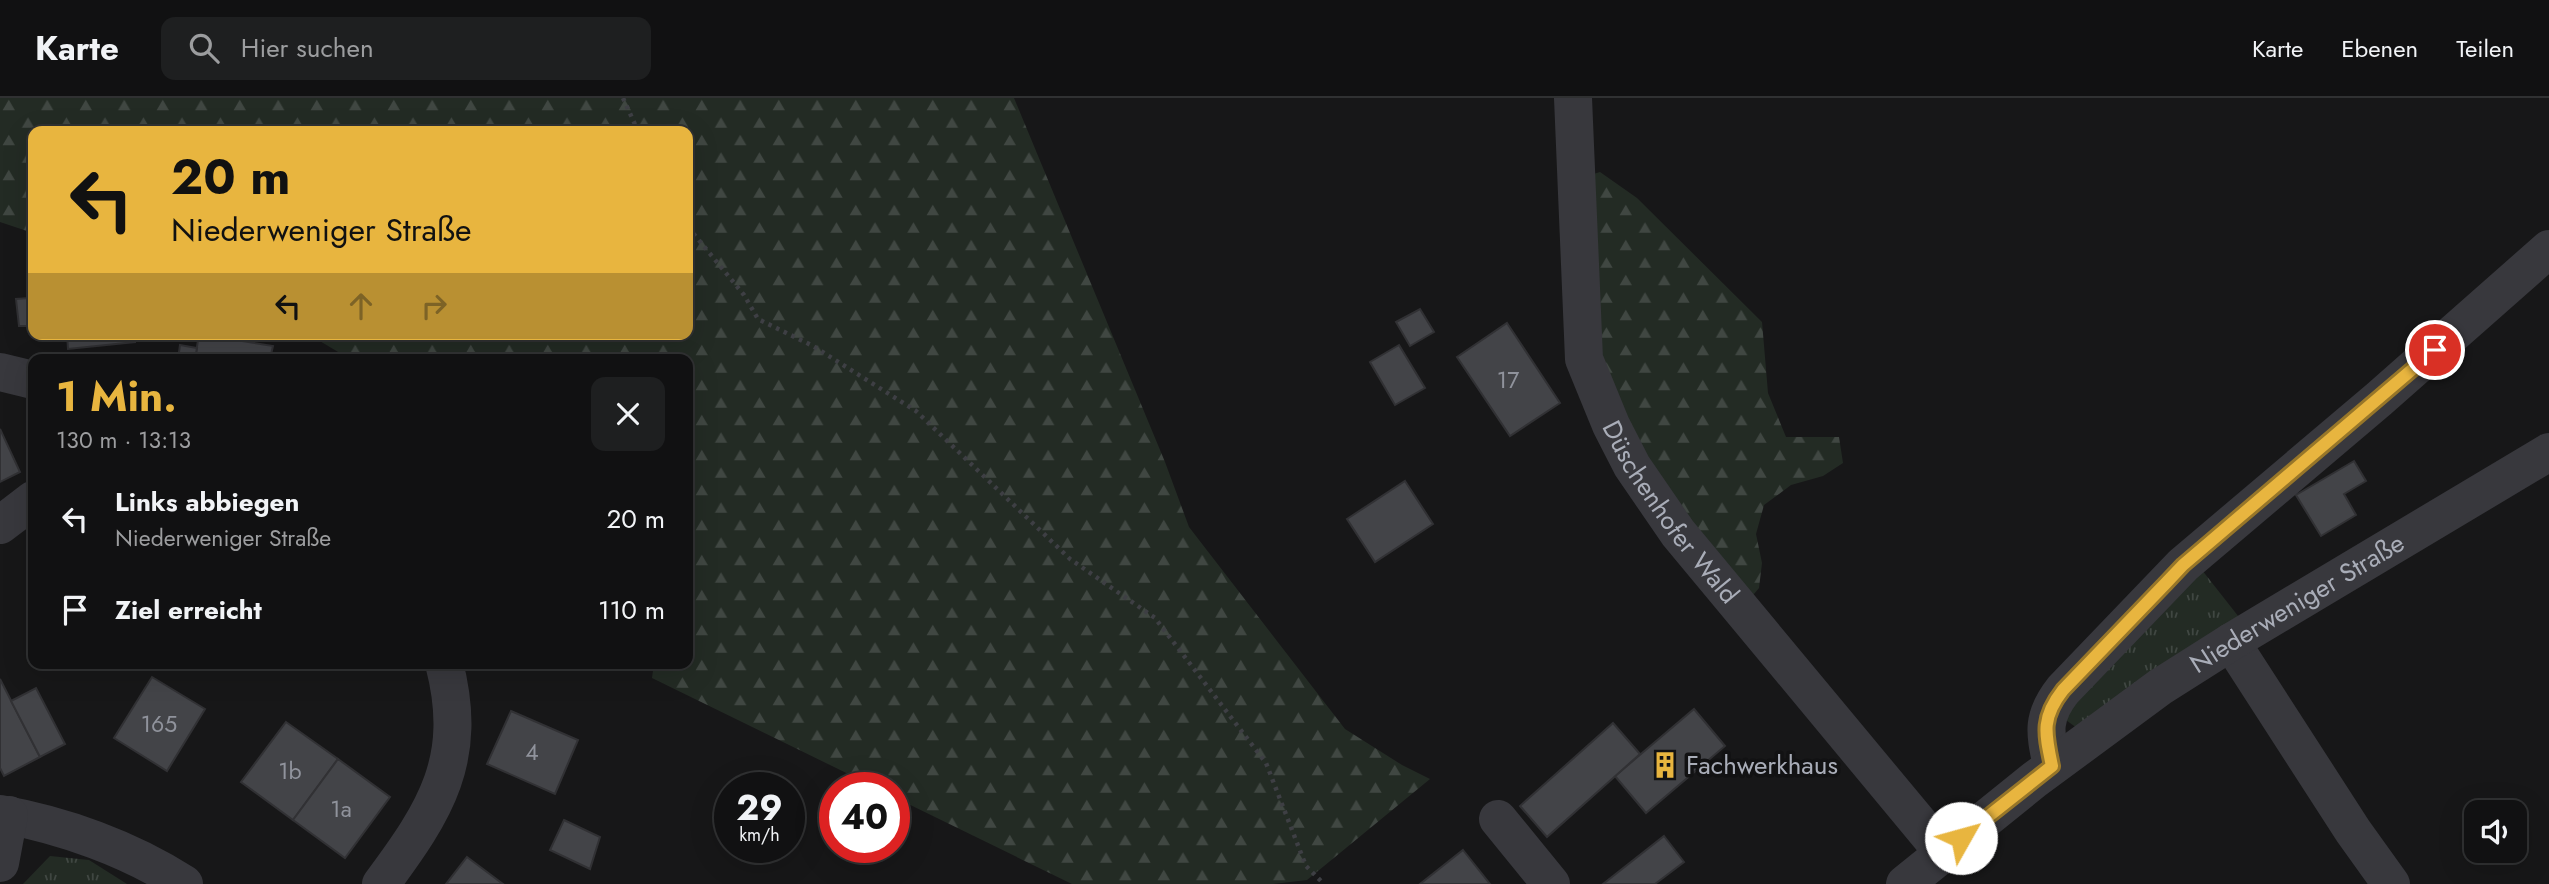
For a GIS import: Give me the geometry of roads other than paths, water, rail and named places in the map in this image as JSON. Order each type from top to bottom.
[{"type":"street","name":"Düschenhofer Wald","points":[[1573,98],[1584,359],[1611,425],[1632,466],[1678,533],[1943,852]]},
{"type":"street","points":[[2052,766],[2045,728],[2052,705],[2063,690],[2183,565],[2379,399],[2549,249]]},
{"type":"street","points":[[0,372],[28,379]]},
{"type":"street","name":"Niederweniger Straße","points":[[1905,884],[2052,766],[2160,687],[2549,452]]},
{"type":"street","points":[[0,525],[28,504]]},
{"type":"street","points":[[2231,642],[2353,831],[2391,884]]},
{"type":"street","points":[[381,884],[424,824],[445,779],[451,744],[451,704],[445,669]]},
{"type":"street","points":[[0,863],[4,815],[59,828],[109,846],[184,884]]},
{"type":"street","points":[[1498,819],[1551,884]]},
{"type":"place","name":"Fachwerkhaus","points":[[1665,765]]}]
